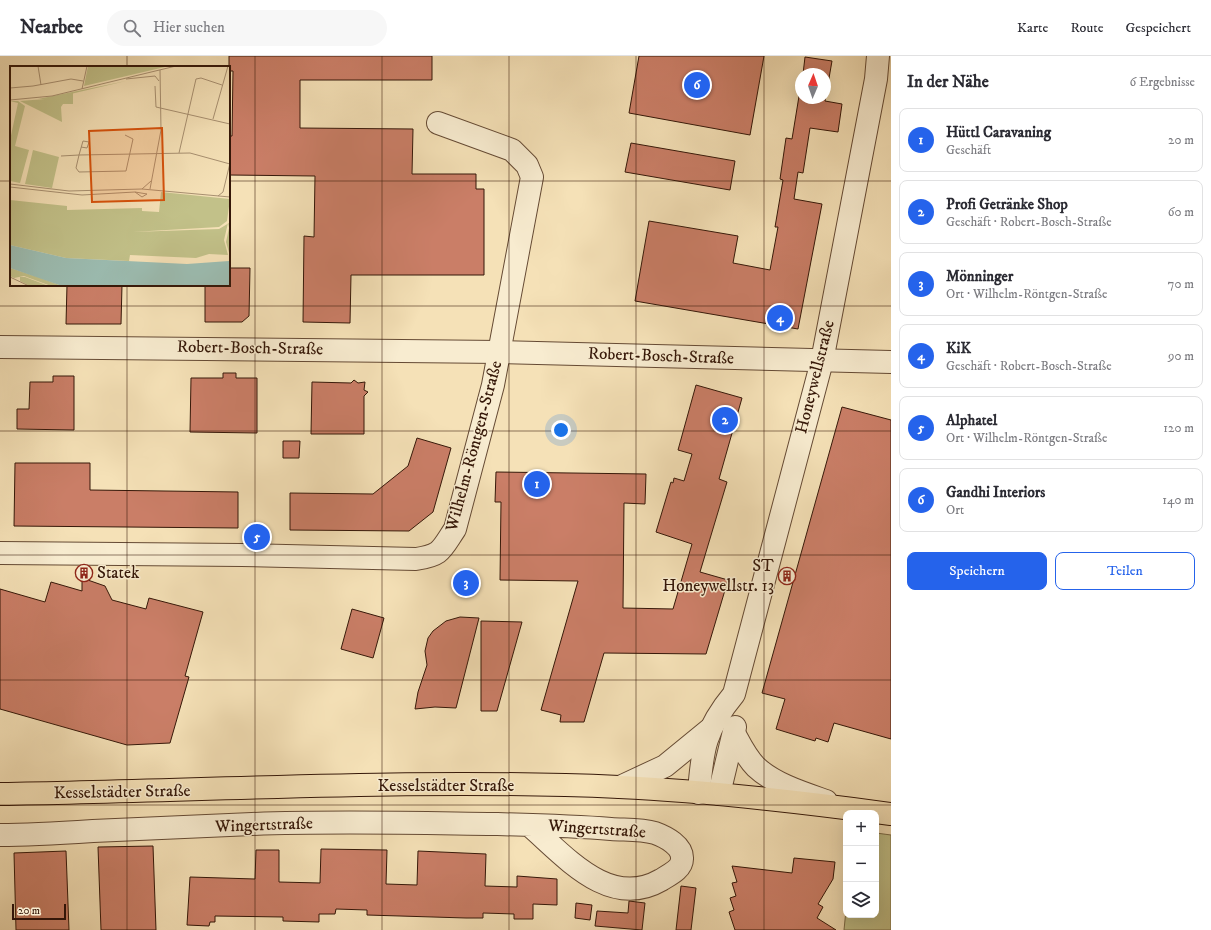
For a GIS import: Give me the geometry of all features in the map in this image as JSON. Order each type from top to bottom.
[{"type":"main road","name":"Kesselstädter Straße","points":[[0,794],[459,785],[620,787],[709,793],[840,806],[891,814]]},
{"type":"street","name":"Honeywellstraße","points":[[620,787],[665,766],[709,730],[720,712],[734,694],[822,361],[874,86],[878,56]]},
{"type":"street","points":[[438,123],[512,150],[527,165],[532,177],[500,352]]},
{"type":"street","name":"Robert-Bosch-Straße","points":[[0,347],[500,352],[891,362]]},
{"type":"street","name":"Wilhelm-Röntgen-Straße","points":[[0,553],[248,555],[416,559],[434,556],[441,549],[455,529],[493,385],[500,352]]},
{"type":"street","name":"Honeywellstraße","points":[[709,793],[734,732],[737,707],[734,694]]},
{"type":"street","name":"Honeywellstraße","points":[[709,730],[701,768],[709,793]]},
{"type":"street","points":[[734,732],[742,749],[756,767],[786,787],[840,806]]},
{"type":"street","name":"Wingertstraße","points":[[0,835],[314,823],[375,822],[529,825],[602,828],[654,833],[665,837],[678,847],[681,851],[682,863],[668,876],[657,882],[629,888],[608,886],[584,873],[529,825]]},
{"type":"shaded area","points":[[879,833],[891,835],[891,930],[844,930],[845,918],[879,918]]},
{"type":"building","points":[[229,56],[432,56],[432,80],[300,80],[300,128],[413,129],[412,174],[476,174],[476,189],[484,189],[484,275],[351,275],[350,323],[303,322],[304,236],[314,237],[315,176],[230,175],[233,71],[230,71]]},
{"type":"building","points":[[639,56],[764,56],[750,135],[629,113]]},
{"type":"building","points":[[805,57],[832,61],[831,68],[804,68]]},
{"type":"building","points":[[831,102],[842,104],[838,132],[810,128],[803,173],[798,172],[794,199],[822,204],[798,329],[635,301],[649,221],[738,236],[733,263],[770,270],[778,227],[775,227],[783,180],[780,179],[786,138],[792,139],[798,104],[831,104]]},
{"type":"building","points":[[631,143],[735,161],[730,190],[625,172]]},
{"type":"building","points":[[230,268],[250,268],[249,316],[242,322],[205,322],[205,286],[230,286]]},
{"type":"building","points":[[67,286],[122,286],[121,324],[66,324]]},
{"type":"building","points":[[223,373],[236,373],[236,378],[257,378],[257,433],[190,432],[191,378],[223,378]]},
{"type":"building","points":[[53,376],[74,376],[74,430],[17,429],[17,409],[29,409],[30,382],[53,382]]},
{"type":"building","points":[[354,380],[358,383],[365,382],[364,390],[368,392],[364,396],[364,434],[311,434],[312,382],[351,383]]},
{"type":"building","points":[[696,385],[742,398],[719,479],[727,482],[700,572],[728,580],[706,654],[604,653],[584,722],[560,722],[561,715],[541,710],[578,581],[500,580],[501,502],[495,502],[496,472],[646,474],[645,504],[624,503],[623,608],[673,609],[692,544],[656,532],[671,482],[673,483],[674,478],[684,481],[692,454],[678,450]]},
{"type":"building","points":[[842,407],[891,420],[891,739],[834,723],[828,742],[816,738],[815,741],[776,729],[785,699],[762,693]]},
{"type":"building","points":[[417,438],[451,448],[433,512],[409,531],[290,530],[290,493],[373,494],[408,466]]},
{"type":"building","points":[[283,441],[300,441],[299,458],[283,458]]},
{"type":"building","points":[[15,463],[90,463],[90,490],[238,492],[238,528],[14,526]]},
{"type":"building","points":[[82,578],[105,586],[112,600],[146,609],[149,598],[203,612],[185,676],[189,677],[170,743],[127,745],[0,709],[0,589],[45,602],[51,582],[82,591]]},
{"type":"building","points":[[352,609],[384,618],[373,658],[341,649]]},
{"type":"building","points":[[460,617],[479,618],[456,708],[435,707],[415,709],[418,692],[427,665],[425,651],[428,638],[433,631],[446,621]]},
{"type":"building","points":[[481,621],[522,622],[497,711],[481,711]]},
{"type":"building","points":[[153,846],[156,930],[101,930],[98,847]]},
{"type":"building","points":[[321,849],[387,850],[386,884],[417,885],[418,851],[486,854],[485,886],[517,887],[517,876],[557,879],[557,905],[533,904],[533,919],[514,919],[514,914],[483,913],[483,918],[367,915],[367,910],[336,909],[335,914],[319,914],[319,922],[283,921],[283,917],[215,916],[215,922],[210,922],[209,926],[187,925],[190,877],[255,879],[256,850],[279,850],[279,882],[320,883]]},
{"type":"building","points":[[66,851],[69,930],[16,930],[14,853]]},
{"type":"building","points":[[794,858],[835,862],[833,879],[818,904],[823,907],[817,918],[836,930],[735,930],[729,912],[734,910],[730,898],[736,896],[732,883],[737,882],[732,866],[792,873]]},
{"type":"building","points":[[681,886],[696,888],[691,930],[676,930]]},
{"type":"building","points":[[629,901],[645,903],[642,930],[595,926],[597,911],[628,913]]},
{"type":"building","points":[[576,903],[592,905],[590,920],[575,918]]},
{"type":"place","name":"Gandhi Interiors","points":[[697,85]]},
{"type":"place","name":"KiK","points":[[780,318]]},
{"type":"place","name":"Profi Getränke Shop","points":[[725,420]]},
{"type":"place","name":"Hüttl Caravaning","points":[[537,484]]},
{"type":"place","name":"Alphatel","points":[[257,537]]},
{"type":"place","name":"Statek","points":[[84,573]]},
{"type":"place","name":"ST Honeywellstr. 13","points":[[787,576]]},
{"type":"place","name":"Mönninger","points":[[466,583]]}]
